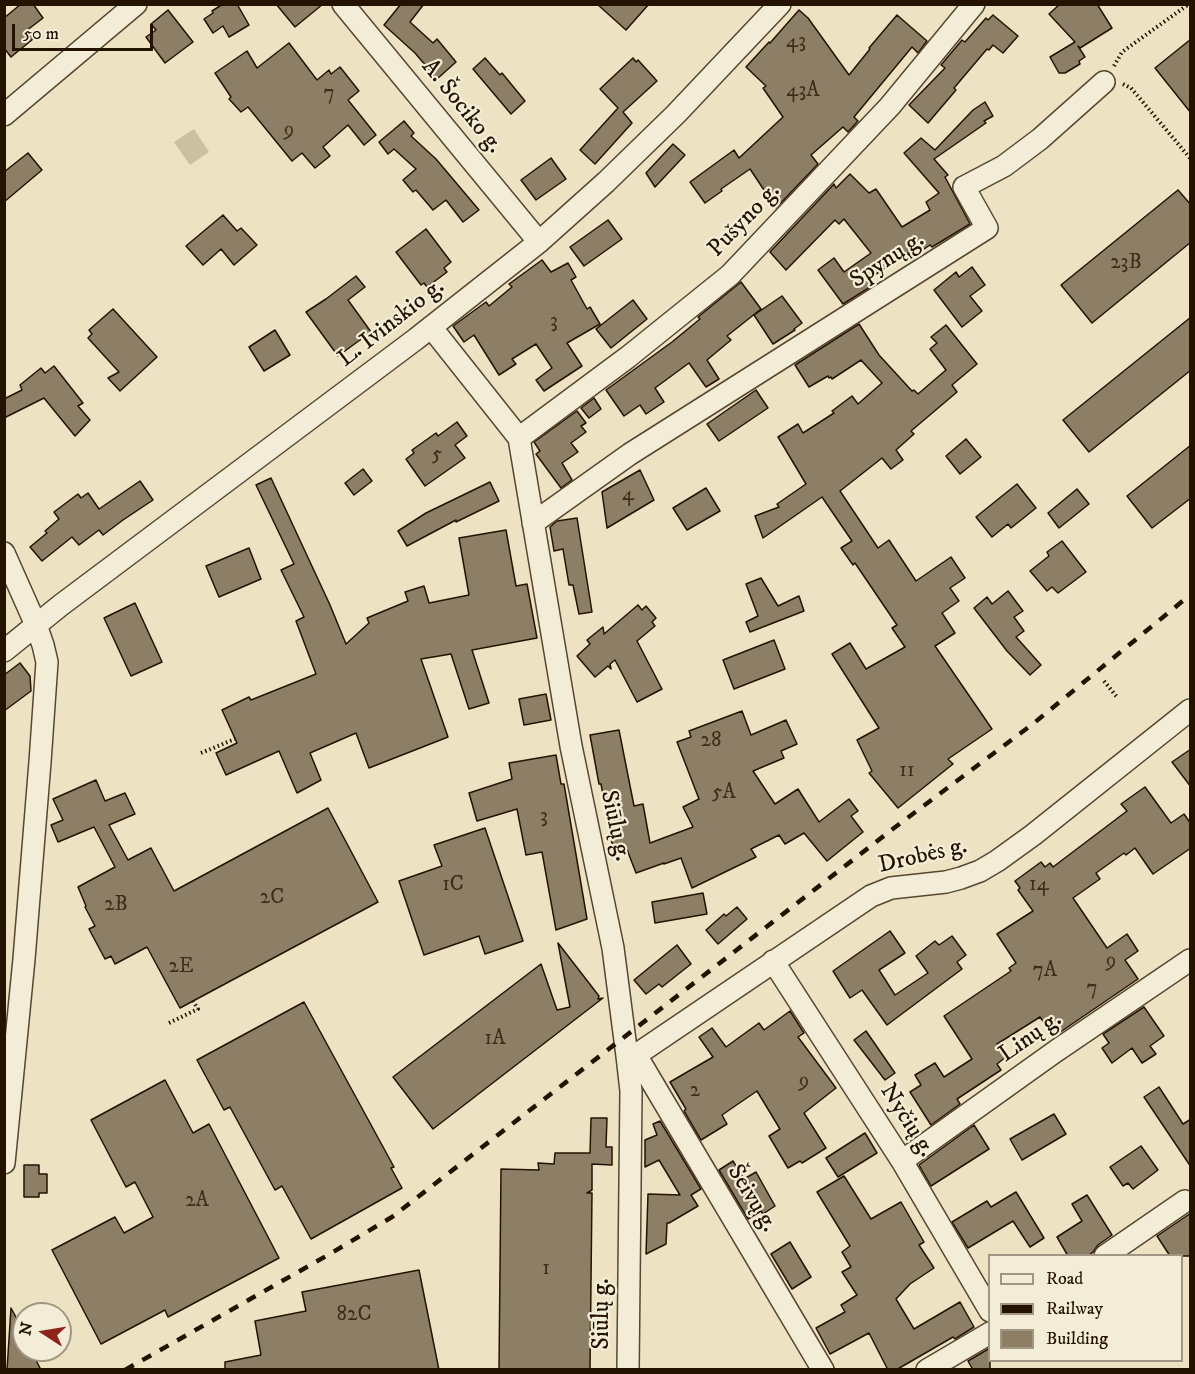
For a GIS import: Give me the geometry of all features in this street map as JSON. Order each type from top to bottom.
[{"type":"street","points":[[4,116],[136,4]]},
{"type":"street","name":"A. Šociko g.","points":[[344,4],[539,242]]},
{"type":"street","name":"L. Ivinskio g.","points":[[4,651],[307,422],[539,242],[606,182],[676,114],[780,4]]},
{"type":"street","name":"Pušyno g.","points":[[519,438],[628,357],[730,275],[890,106],[974,4]]},
{"type":"street","name":"Spynų g.","points":[[533,523],[630,454],[987,228],[964,187],[1004,166],[1022,153],[1104,82]]},
{"type":"street","name":"Siūlų g.","points":[[431,327],[519,438],[571,746],[613,948],[631,1056],[628,1370]]},
{"type":"street","points":[[4,553],[36,625],[47,662],[24,959],[4,1163]]},
{"type":"street","name":"Drobės g.","points":[[631,1056],[871,896],[891,888],[946,882],[980,871],[1033,834],[1191,710]]},
{"type":"street","name":"Linų g.","points":[[902,1161],[1056,1051],[1191,960]]},
{"type":"street","name":"Nyčių g.","points":[[773,961],[902,1161],[988,1308]]},
{"type":"street","name":"Šeivų g.","points":[[631,1056],[823,1370]]},
{"type":"street","points":[[1108,1254],[1185,1201]]},
{"type":"street","points":[[940,1366],[988,1334]]},
{"type":"path","points":[[1104,82],[1122,52],[1189,4]]},
{"type":"path","points":[[1104,82],[1115,81],[1131,88],[1191,158]]},
{"type":"path","points":[[1104,681],[1117,697]]},
{"type":"path","points":[[201,753],[235,739]]},
{"type":"path","points":[[169,1023],[198,1009],[193,1001]]},
{"type":"shaded area","points":[[194,129],[209,152],[190,165],[174,142]]},
{"type":"building","points":[[21,4],[33,4],[43,18],[26,31],[33,39],[11,57],[4,48],[4,18]]},
{"type":"building","points":[[223,4],[237,4],[249,25],[229,37],[223,26],[213,33],[204,19]]},
{"type":"building","points":[[276,4],[323,4],[295,27]]},
{"type":"building","points":[[401,4],[424,4],[410,22],[433,43],[437,39],[456,62],[437,79],[415,53],[384,25]]},
{"type":"building","points":[[597,4],[649,4],[626,30]]},
{"type":"building","points":[[1060,4],[1097,4],[1112,28],[1080,48],[1078,46],[1085,57],[1079,61],[1080,64],[1065,73],[1059,73],[1050,57],[1075,42],[1049,14]]},
{"type":"building","points":[[168,10],[193,42],[165,63],[146,37],[156,30],[151,24]]},
{"type":"building","points":[[799,10],[808,18],[849,75],[897,15],[927,41],[918,53],[912,47],[854,117],[858,121],[848,132],[843,127],[811,155],[818,164],[776,208],[750,169],[705,203],[690,182],[734,150],[739,158],[783,117],[763,88],[766,86],[746,67]]},
{"type":"building","points":[[993,15],[1018,36],[1003,53],[993,45],[989,50],[987,49],[928,123],[909,105],[945,68],[941,65],[962,40],[965,42],[986,18],[988,20]]},
{"type":"building","points":[[1191,39],[1191,113],[1155,68]]},
{"type":"building","points":[[289,43],[317,80],[329,70],[331,74],[340,67],[359,91],[348,100],[376,135],[364,145],[348,125],[323,147],[330,156],[315,168],[302,153],[292,161],[248,107],[241,112],[229,99],[231,97],[215,73],[247,51],[257,68]]},
{"type":"building","points":[[485,58],[500,75],[502,73],[525,101],[511,114],[473,69]]},
{"type":"building","points":[[633,58],[636,62],[638,60],[657,81],[623,112],[632,123],[595,164],[580,150],[618,108],[600,89]]},
{"type":"building","points":[[985,102],[993,116],[934,159],[948,175],[945,177],[970,224],[911,258],[908,253],[867,280],[872,286],[843,304],[818,270],[834,258],[844,272],[871,253],[844,219],[839,224],[835,220],[786,270],[770,252],[834,184],[836,188],[850,174],[869,193],[876,189],[902,227],[930,210],[926,202],[939,193],[904,153],[921,138],[935,150],[973,110]]},
{"type":"building","points":[[404,121],[414,133],[411,136],[436,159],[479,210],[463,222],[446,200],[433,210],[416,190],[413,192],[403,180],[416,169],[394,149],[388,154],[379,142]]},
{"type":"building","points":[[673,144],[685,155],[655,187],[646,173]]},
{"type":"building","points":[[28,153],[42,170],[4,202],[4,172]]},
{"type":"building","points":[[551,158],[566,179],[536,200],[521,180]]},
{"type":"building","points":[[1178,190],[1191,205],[1191,242],[1092,323],[1061,285]]},
{"type":"building","points":[[223,215],[237,231],[241,228],[257,245],[234,265],[221,249],[203,265],[186,246]]},
{"type":"building","points":[[608,220],[622,239],[584,266],[570,247]]},
{"type":"building","points":[[426,229],[451,262],[444,268],[447,272],[427,287],[424,283],[421,285],[396,252]]},
{"type":"building","points":[[542,260],[551,272],[568,263],[576,277],[571,280],[587,309],[590,307],[600,324],[567,343],[582,366],[544,391],[536,380],[552,368],[536,344],[512,359],[516,364],[499,375],[474,335],[464,342],[453,326],[486,302],[489,306],[512,287],[509,284]]},
{"type":"building","points":[[972,267],[985,285],[970,296],[982,311],[962,327],[934,290],[956,272],[959,277]]},
{"type":"building","points":[[356,276],[365,287],[348,300],[371,332],[338,356],[306,312]]},
{"type":"building","points":[[741,282],[761,309],[727,336],[731,340],[707,360],[719,379],[706,387],[689,363],[655,388],[664,402],[646,414],[640,405],[624,416],[606,390],[672,342],[700,319],[698,317]]},
{"type":"building","points":[[782,296],[802,323],[773,344],[754,315]]},
{"type":"building","points":[[633,300],[647,319],[611,348],[596,329]]},
{"type":"building","points":[[113,309],[157,357],[120,391],[108,378],[119,372],[88,338],[92,334],[89,330]]},
{"type":"building","points":[[1191,317],[1191,370],[1089,452],[1063,420]]},
{"type":"building","points":[[859,324],[879,355],[912,391],[918,394],[946,370],[930,349],[937,343],[931,337],[946,325],[977,364],[952,385],[957,392],[911,431],[914,434],[896,450],[903,460],[891,469],[882,458],[840,491],[878,548],[889,540],[916,581],[951,557],[965,578],[950,588],[959,601],[942,613],[955,633],[935,646],[992,729],[948,759],[953,764],[898,808],[869,773],[872,771],[857,740],[879,728],[832,654],[850,643],[866,669],[905,647],[892,628],[897,625],[855,563],[853,565],[841,548],[852,541],[822,497],[763,538],[755,516],[779,507],[777,504],[806,484],[778,437],[798,424],[803,433],[834,413],[832,411],[852,396],[858,404],[882,383],[861,360],[832,379],[828,376],[809,387],[795,365]]},
{"type":"building","points":[[275,330],[290,355],[264,371],[249,347]]},
{"type":"building","points":[[54,366],[83,403],[78,406],[90,420],[75,436],[44,398],[4,418],[4,399],[22,390],[20,385],[41,368],[45,373]]},
{"type":"building","points":[[756,390],[768,408],[719,441],[707,424]]},
{"type":"building","points":[[594,398],[601,409],[589,418],[581,408]]},
{"type":"building","points":[[577,411],[586,423],[581,426],[586,432],[571,443],[578,452],[562,463],[572,480],[561,488],[536,454],[540,451],[534,442]]},
{"type":"building","points":[[457,422],[467,436],[455,445],[465,458],[425,486],[406,459],[414,453],[412,450],[436,433],[438,436]]},
{"type":"building","points":[[966,439],[981,457],[960,474],[946,456]]},
{"type":"building","points":[[1191,445],[1191,498],[1152,528],[1127,496]]},
{"type":"building","points":[[363,469],[372,481],[354,495],[345,483]]},
{"type":"building","points":[[640,470],[654,500],[607,528],[602,492]]},
{"type":"building","points":[[271,478],[346,644],[369,623],[367,618],[408,601],[405,592],[424,586],[429,603],[469,595],[459,538],[506,530],[516,586],[527,584],[537,638],[472,650],[489,703],[469,709],[451,654],[421,659],[448,737],[369,768],[356,733],[310,753],[321,780],[297,793],[279,751],[226,775],[216,753],[237,743],[222,710],[249,697],[251,700],[316,674],[296,621],[304,617],[281,570],[294,564],[256,485]]},
{"type":"building","points":[[140,481],[153,500],[103,535],[99,530],[79,545],[72,537],[42,561],[30,547],[59,519],[54,512],[78,494],[81,498],[88,493],[99,509]]},
{"type":"building","points":[[490,482],[499,501],[456,522],[456,520],[407,546],[398,531],[426,513]]},
{"type":"building","points":[[1017,484],[1036,508],[1011,528],[1008,524],[992,537],[976,517]]},
{"type":"building","points":[[706,488],[720,511],[687,530],[673,508]]},
{"type":"building","points":[[1077,489],[1089,504],[1059,528],[1048,513]]},
{"type":"building","points":[[577,518],[592,612],[579,614],[573,585],[569,585],[563,549],[554,551],[550,527],[557,521]]},
{"type":"building","points":[[1062,541],[1086,572],[1058,593],[1052,587],[1047,591],[1030,571],[1049,556],[1047,552]]},
{"type":"building","points":[[249,548],[261,579],[219,597],[206,566]]},
{"type":"building","points":[[761,578],[778,606],[799,596],[804,611],[750,632],[746,622],[758,616],[746,584]]},
{"type":"building","points":[[1008,591],[1023,611],[1014,617],[1024,631],[1016,637],[1041,665],[1030,675],[1007,651],[974,608],[987,597],[992,604]]},
{"type":"building","points":[[135,603],[162,662],[131,676],[104,618]]},
{"type":"building","points":[[638,605],[642,610],[646,606],[656,618],[652,622],[655,626],[637,641],[662,689],[637,702],[615,660],[610,664],[611,669],[608,666],[595,677],[577,656],[590,644],[587,640],[603,627],[604,634]]},
{"type":"building","points":[[774,640],[785,669],[734,689],[723,660]]},
{"type":"building","points":[[20,663],[30,676],[31,691],[4,711],[4,675]]},
{"type":"building","points":[[546,694],[551,720],[524,725],[519,699]]},
{"type":"building","points":[[742,711],[751,735],[786,720],[797,744],[781,751],[784,758],[753,771],[775,804],[798,789],[819,822],[849,799],[858,811],[851,816],[863,832],[827,861],[804,833],[785,844],[779,835],[751,849],[756,857],[692,888],[681,858],[636,873],[626,847],[613,849],[590,735],[619,730],[634,806],[643,804],[650,843],[693,827],[683,807],[699,799],[677,742],[691,737],[689,731]]},
{"type":"building","points":[[1191,749],[1191,787],[1172,762]]},
{"type":"building","points":[[556,755],[561,784],[564,784],[587,919],[556,930],[542,852],[526,855],[517,809],[477,821],[469,793],[512,779],[509,763]]},
{"type":"building","points":[[96,780],[105,801],[125,793],[135,814],[109,825],[128,860],[151,848],[174,891],[328,808],[378,902],[180,1008],[147,947],[115,964],[111,956],[105,959],[89,929],[95,926],[78,887],[115,867],[94,827],[58,842],[51,825],[63,820],[53,799]]},
{"type":"building","points":[[1145,787],[1171,823],[1184,814],[1191,824],[1191,848],[1153,874],[1135,848],[1096,873],[1100,879],[1073,898],[1107,948],[1127,934],[1138,951],[1125,960],[1138,979],[1056,1035],[1052,1030],[1050,1031],[1040,1017],[997,1044],[1006,1057],[997,1064],[1001,1070],[957,1099],[960,1104],[931,1125],[910,1092],[921,1085],[915,1075],[935,1063],[944,1077],[972,1059],[944,1016],[1011,971],[1009,968],[1016,963],[997,934],[1033,911],[1018,890],[1020,888],[1015,881],[1041,862],[1045,867],[1050,863],[1053,867],[1127,811],[1121,804]]},
{"type":"building","points":[[485,828],[523,941],[485,954],[479,936],[424,955],[399,881],[442,866],[434,845]]},
{"type":"building","points":[[703,893],[707,914],[655,923],[652,902]]},
{"type":"building","points":[[737,907],[747,919],[718,944],[706,930],[724,914],[726,916]]},
{"type":"building","points":[[890,931],[905,953],[879,970],[895,995],[928,973],[916,956],[935,941],[939,945],[952,936],[966,955],[957,962],[962,969],[887,1025],[862,990],[850,998],[833,971]]},
{"type":"building","points":[[558,943],[599,996],[598,999],[603,998],[433,1129],[393,1077],[541,964],[557,1010],[570,1007]]},
{"type":"building","points":[[677,945],[691,964],[662,987],[659,984],[646,994],[634,980]]},
{"type":"building","points":[[304,1002],[394,1167],[391,1168],[402,1188],[311,1239],[282,1186],[275,1190],[230,1107],[224,1110],[197,1060]]},
{"type":"building","points":[[1144,1007],[1164,1036],[1150,1046],[1156,1054],[1142,1063],[1132,1048],[1112,1063],[1102,1048],[1109,1043],[1103,1034]]},
{"type":"building","points":[[790,1011],[804,1033],[798,1037],[836,1088],[804,1113],[826,1148],[802,1163],[800,1161],[788,1168],[769,1136],[780,1129],[757,1091],[722,1115],[727,1124],[701,1140],[670,1082],[713,1057],[699,1037],[712,1028],[726,1047],[759,1023],[764,1030]]},
{"type":"building","points":[[866,1031],[895,1073],[885,1080],[854,1040]]},
{"type":"building","points":[[165,1080],[193,1133],[209,1124],[279,1258],[168,1317],[165,1310],[101,1344],[52,1250],[115,1217],[124,1233],[153,1217],[135,1182],[126,1187],[91,1120]]},
{"type":"building","points":[[1159,1087],[1183,1124],[1191,1119],[1191,1167],[1144,1097]]},
{"type":"building","points":[[1054,1114],[1066,1134],[1022,1160],[1010,1139]]},
{"type":"building","points":[[591,1118],[607,1118],[606,1147],[612,1147],[612,1165],[592,1164],[592,1190],[587,1193],[592,1193],[590,1370],[499,1370],[501,1169],[539,1170],[538,1163],[554,1164],[555,1153],[590,1153]]},
{"type":"building","points":[[660,1121],[701,1189],[691,1195],[698,1206],[667,1223],[666,1244],[646,1254],[648,1194],[680,1195],[659,1160],[645,1167],[645,1140],[657,1135],[653,1124]]},
{"type":"building","points":[[974,1125],[989,1149],[931,1186],[919,1165]]},
{"type":"building","points":[[865,1133],[877,1153],[838,1177],[826,1158]]},
{"type":"building","points":[[1141,1146],[1158,1170],[1133,1189],[1128,1183],[1123,1186],[1110,1167]]},
{"type":"building","points":[[733,1161],[744,1179],[756,1172],[775,1206],[763,1214],[761,1211],[748,1219],[719,1170]]},
{"type":"building","points":[[24,1165],[39,1165],[39,1174],[47,1174],[47,1193],[39,1193],[39,1197],[24,1197]]},
{"type":"building","points":[[844,1176],[871,1219],[901,1202],[924,1242],[919,1245],[934,1268],[910,1284],[896,1299],[914,1329],[960,1302],[974,1327],[896,1370],[888,1370],[869,1333],[830,1354],[816,1328],[845,1312],[841,1305],[857,1295],[842,1272],[851,1267],[842,1252],[850,1246],[817,1192]]},
{"type":"building","points":[[1016,1192],[1044,1238],[1030,1247],[1013,1221],[968,1248],[952,1222],[987,1201],[991,1207]]},
{"type":"building","points":[[1087,1195],[1112,1235],[1090,1254],[1067,1254],[1057,1237],[1082,1221],[1072,1204]]},
{"type":"building","points":[[1191,1213],[1191,1256],[1169,1254],[1157,1236]]},
{"type":"building","points":[[790,1242],[811,1277],[792,1289],[771,1254]]},
{"type":"building","points":[[419,1270],[439,1370],[225,1370],[225,1362],[261,1355],[255,1321],[306,1311],[302,1292]]},
{"type":"building","points":[[11,1308],[12,1362],[37,1362],[41,1370],[7,1370]]},
{"type":"building","points":[[988,1349],[990,1370],[973,1370],[968,1361]]},
{"type":"railway","points":[[125,1370],[392,1217],[894,828],[1034,723],[1190,595]]}]
